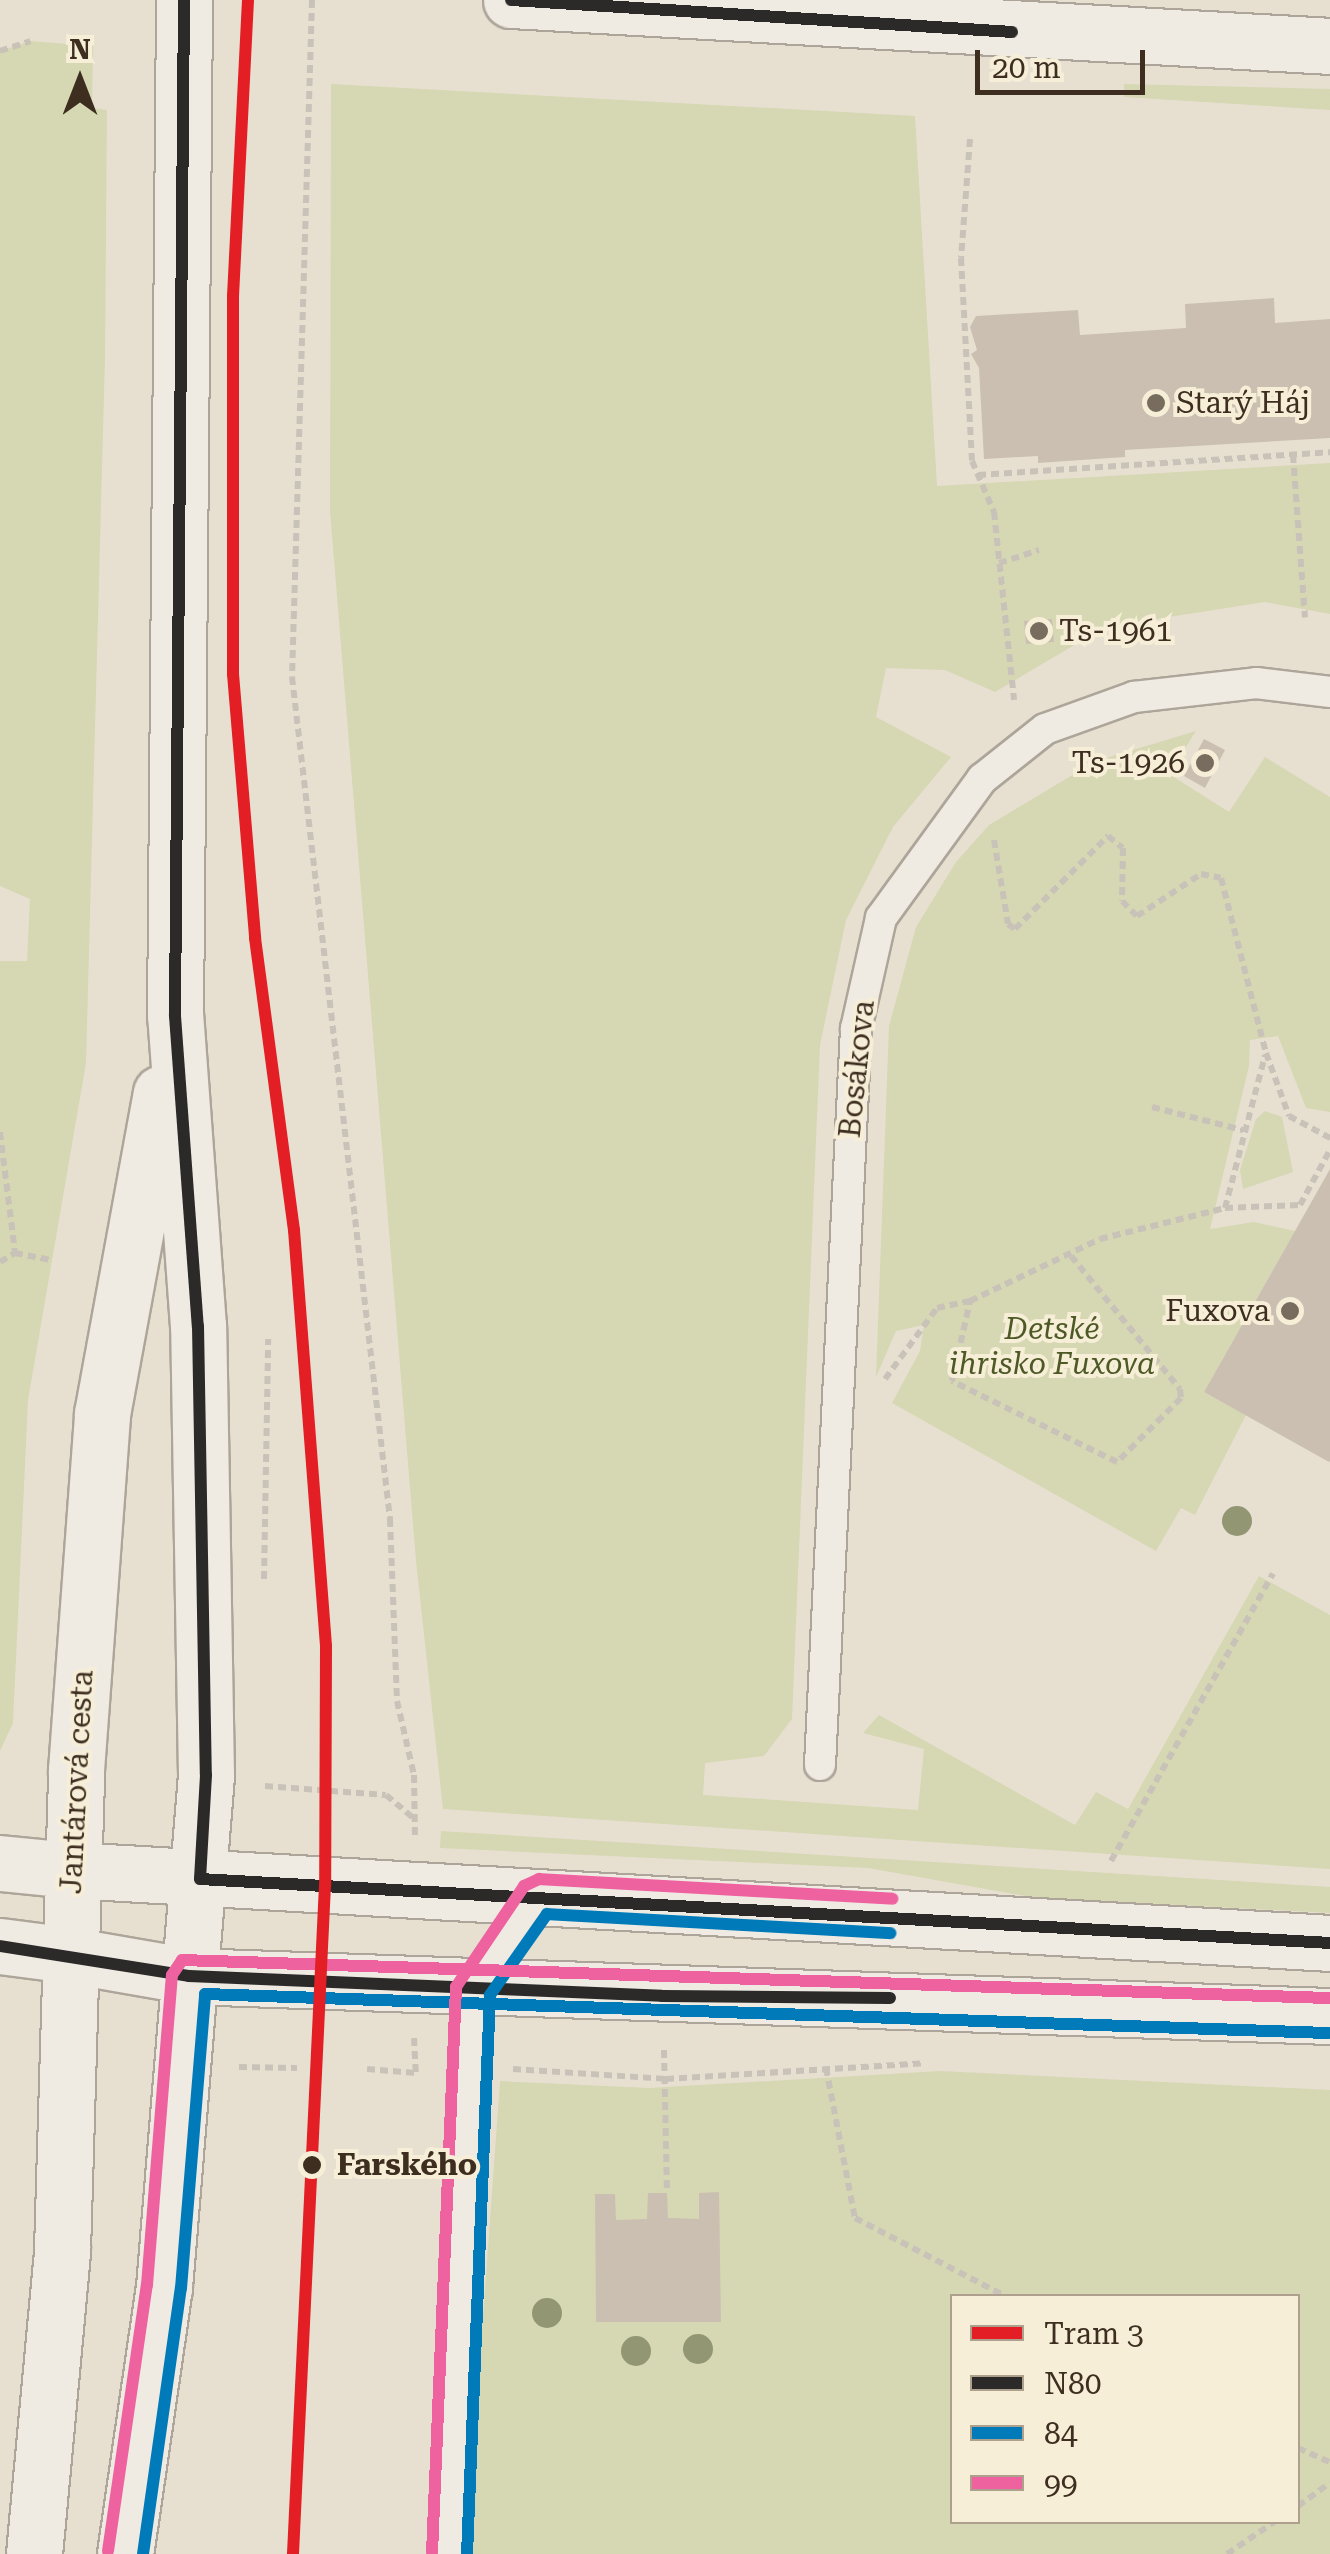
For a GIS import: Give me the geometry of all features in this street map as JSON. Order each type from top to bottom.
[{"type":"street","name":"Jantárová cesta","points":[[125,2554],[164,2287],[206,1775],[198,1326],[175,1016],[178,113],[184,0]]},
{"type":"street","points":[[511,0],[1002,11],[1330,46]]},
{"type":"street","name":"Jantárová cesta","points":[[34,2554],[62,2250],[72,1870],[102,1414],[175,1016]]},
{"type":"street","points":[[0,1863],[1330,1943]]},
{"type":"street","points":[[0,1946],[189,1976],[473,1989],[1330,2016]]},
{"type":"lane","name":"Bosákova","points":[[820,1766],[856,1029],[881,918],[982,778],[1045,729],[1134,697],[1256,682],[1330,692]]},
{"type":"lane","points":[[449,2554],[473,1989],[538,1896]]},
{"type":"path","points":[[260,1772],[267,1790],[386,1795],[416,1820],[414,1775],[397,1701],[390,1520],[292,677],[312,0]]},
{"type":"path","points":[[0,51],[30,42]]},
{"type":"path","points":[[970,139],[961,258],[978,474],[994,512],[1011,694]]},
{"type":"path","points":[[978,474],[1330,452]]},
{"type":"path","points":[[1293,455],[1305,618]]},
{"type":"path","points":[[999,563],[1039,550]]},
{"type":"path","points":[[989,825],[1004,874],[1008,924],[1015,929],[1108,836],[1123,848],[1122,901],[1137,916],[1201,874],[1221,878],[1266,1053],[1290,1116],[1330,1138]]},
{"type":"path","points":[[1224,1208],[1266,1053]]},
{"type":"path","points":[[1152,1107],[1243,1130]]},
{"type":"path","points":[[0,1132],[15,1254]]},
{"type":"path","points":[[875,1390],[936,1308],[970,1301],[1100,1239],[1224,1208],[1300,1205],[1330,1150]]},
{"type":"path","points":[[0,1262],[15,1254],[52,1260]]},
{"type":"path","points":[[970,1301],[952,1381],[1117,1462],[1181,1398],[1180,1389],[1071,1256]]},
{"type":"path","points":[[264,1595],[268,1339]]},
{"type":"path","points":[[1112,1862],[1273,1573]]},
{"type":"path","points":[[664,2048],[667,2193]]},
{"type":"path","points":[[511,2068],[666,2079],[935,2062]]},
{"type":"path","points":[[234,2066],[298,2068]]},
{"type":"path","points":[[826,2068],[855,2218],[1000,2294]]},
{"type":"path","points":[[368,2070],[416,2073]]},
{"type":"path","points":[[1300,2449],[1330,2462]]},
{"type":"path","points":[[1300,2505],[1330,2483]]},
{"type":"path","points":[[1227,2554],[1271,2524]]},
{"type":"green space","points":[[30,41],[93,46],[92,108],[107,110],[105,357],[86,1063],[28,1400],[13,1723],[0,1751],[0,961],[27,961],[30,899],[0,886],[0,51]]},
{"type":"green space","points":[[331,84],[915,116],[937,486],[1330,463],[1330,614],[1265,602],[1105,627],[995,692],[945,670],[886,668],[876,717],[951,757],[893,827],[846,920],[820,1045],[792,1719],[764,1756],[705,1763],[703,1795],[918,1810],[924,1749],[863,1733],[879,1715],[1075,1825],[1096,1792],[1128,1809],[1259,1576],[1330,1615],[1330,1869],[443,1809],[416,1561],[330,511]]},
{"type":"green space","points":[[1124,84],[1330,89],[1330,110],[1124,97]]},
{"type":"green space","name":"Detské ihrisko Fuxova","points":[[1196,731],[1169,774],[1229,812],[1265,757],[1330,797],[1330,1112],[1306,1108],[1278,1036],[1250,1040],[1249,1066],[1210,1229],[1254,1222],[1295,1231],[1204,1392],[1246,1415],[1195,1515],[1181,1508],[1156,1551],[892,1403],[920,1351],[924,1325],[896,1331],[876,1377],[889,1026],[916,927],[956,862],[989,825],[1096,761]]},
{"type":"green space","points":[[1265,1111],[1282,1117],[1293,1172],[1243,1189],[1240,1170],[1256,1119]]},
{"type":"green space","points":[[441,1831],[1330,1887],[1330,1913],[1031,1897],[868,1868],[440,1848]]},
{"type":"green space","points":[[940,2071],[1330,2090],[1330,2554],[466,2554],[500,2081],[649,2088]]},
{"type":"building","name":"Starý Háj","points":[[1274,298],[1275,323],[1330,319],[1330,438],[1125,450],[1125,457],[1038,463],[1038,456],[984,459],[979,368],[971,354],[977,350],[970,327],[976,316],[1078,310],[1080,335],[1186,328],[1185,304]]},
{"type":"building","name":"Ts-1961","points":[[1052,619],[1054,642],[1026,644],[1024,621]]},
{"type":"building","name":"Ts-1926","points":[[1204,739],[1225,750],[1205,788],[1184,776]]},
{"type":"building","name":"Fuxova","points":[[1330,1169],[1330,1461],[1329,1462],[1204,1392]]},
{"type":"building","points":[[719,2192],[721,2322],[596,2322],[595,2194],[615,2194],[616,2220],[647,2219],[648,2193],[667,2193],[668,2218],[699,2219],[699,2193]]},
{"type":"tram line","name":"3","points":[[248,0],[233,296],[233,674],[255,938],[294,1230],[326,1646],[325,1885],[293,2554]]},
{"type":"transit line","name":"N80","points":[[184,0],[175,1016],[198,1326],[206,1775],[200,1879],[1330,1943]]},
{"type":"transit line","name":"N80","points":[[511,0],[1012,32]]},
{"type":"transit line","name":"99","points":[[432,2553],[456,1987],[524,1886],[539,1879],[892,1899]]},
{"type":"transit line","name":"84","points":[[467,2554],[490,1995],[547,1914],[890,1933]]},
{"type":"transit line","name":"N80","points":[[0,1946],[189,1976],[662,1996],[890,1998]]},
{"type":"transit line","name":"99","points":[[108,2551],[147,2285],[172,1975],[182,1960],[1330,1998]]},
{"type":"transit line","name":"84","points":[[143,2554],[181,2288],[205,1994],[1329,2033]]},
{"type":"place","name":"Starý Háj","points":[[1156,403]]},
{"type":"place","name":"Ts-1961","points":[[1039,631]]},
{"type":"place","name":"Ts-1926","points":[[1205,763]]},
{"type":"place","name":"Fuxova","points":[[1290,1311]]},
{"type":"place","name":"Farského","points":[[312,2165]]}]
